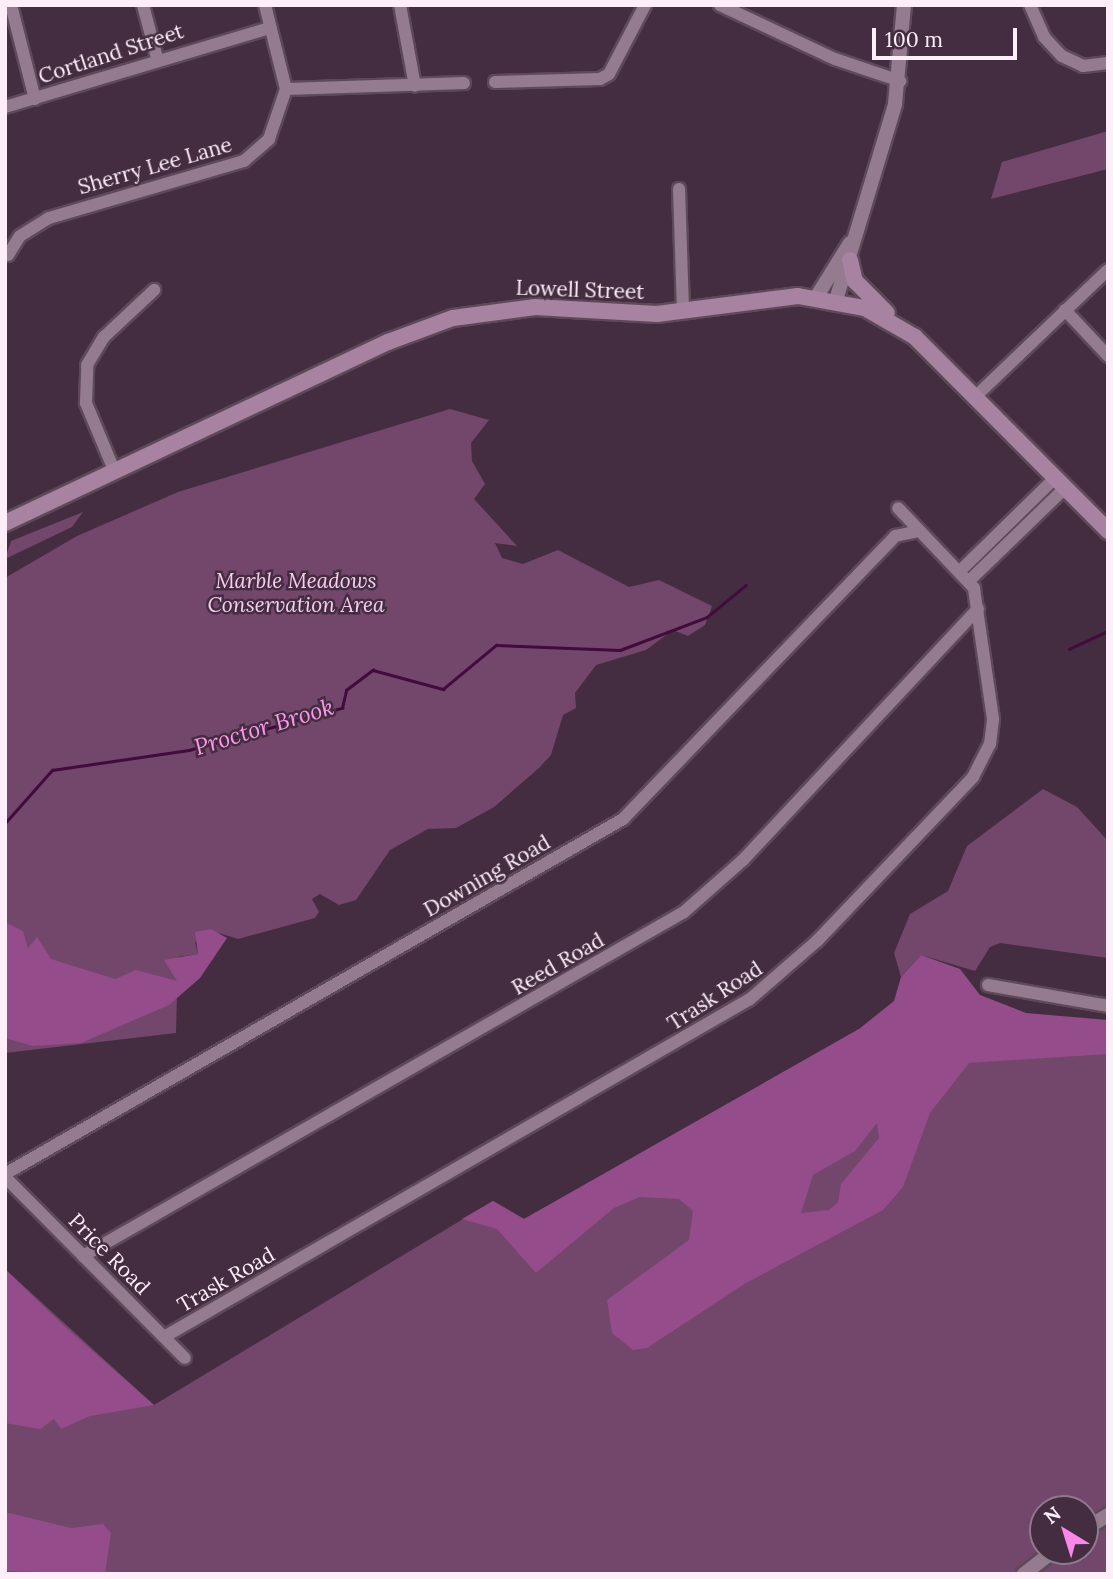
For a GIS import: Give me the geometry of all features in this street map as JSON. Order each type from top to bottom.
[{"type":"main road","points":[[850,260],[861,289],[899,325]]},
{"type":"main road","name":"Lowell Street","points":[[5,523],[114,470],[453,318],[515,308],[683,311],[817,296],[836,300],[899,325],[976,397],[1108,531]]},
{"type":"street","points":[[11,5],[35,99]]},
{"type":"street","points":[[143,5],[157,58]]},
{"type":"street","points":[[265,5],[286,89],[464,83]]},
{"type":"street","points":[[400,5],[415,86]]},
{"type":"street","points":[[495,82],[600,79],[609,74],[645,5]]},
{"type":"street","points":[[720,5],[835,59],[900,81]]},
{"type":"street","points":[[836,300],[850,260],[853,239],[900,81],[904,5]]},
{"type":"street","points":[[1030,5],[1044,37],[1062,56],[1083,66],[1108,63]]},
{"type":"street","name":"Cortland Street","points":[[5,107],[157,58],[270,28]]},
{"type":"street","name":"Sherry Lee Lane","points":[[8,255],[20,236],[49,218],[244,161],[269,139],[286,89]]},
{"type":"street","points":[[679,189],[683,311]]},
{"type":"street","points":[[817,296],[853,239]]},
{"type":"street","points":[[976,397],[1108,270]]},
{"type":"street","points":[[114,470],[86,403],[87,365],[104,337],[154,290]]},
{"type":"street","points":[[1065,310],[1108,356]]},
{"type":"street","points":[[960,571],[1060,483]]},
{"type":"street","points":[[898,508],[970,580],[1060,483]]},
{"type":"street","name":"Downing Road","points":[[5,1175],[623,819],[895,536],[919,531]]},
{"type":"street","name":"Trask Road","points":[[164,1337],[720,1019],[793,965],[981,766],[993,719],[978,609],[970,580]]},
{"type":"street","name":"Reed Road","points":[[83,1256],[684,912],[743,860],[978,609]]},
{"type":"street","points":[[988,985],[1108,1006]]},
{"type":"street","name":"Price Road","points":[[5,1175],[185,1358]]},
{"type":"green space","points":[[1108,131],[1108,169],[991,199],[1002,162]]},
{"type":"green space","name":"Marble Meadows Conservation Area","points":[[450,409],[489,420],[471,443],[472,461],[485,484],[474,499],[517,546],[495,543],[502,558],[523,564],[558,550],[629,587],[659,580],[712,606],[705,625],[688,636],[673,630],[646,650],[596,665],[575,693],[576,708],[563,715],[551,755],[539,768],[494,807],[456,828],[428,829],[390,850],[356,900],[339,905],[320,894],[312,899],[319,912],[315,918],[238,939],[219,933],[195,942],[198,954],[178,957],[176,1033],[5,1053],[5,578],[77,536],[178,492]]},
{"type":"green space","points":[[83,512],[72,527],[5,559],[11,541]]},
{"type":"green space","points":[[1043,789],[1077,807],[1108,841],[1108,958],[1000,943],[990,947],[975,971],[921,955],[901,977],[894,953],[910,914],[948,891],[967,846]]},
{"type":"green space","points":[[859,1029],[1108,1036],[1108,1574],[5,1574],[5,1269],[154,1405],[493,1201],[524,1219]]},
{"type":"shaded area","points":[[5,922],[23,931],[28,948],[37,937],[51,959],[115,979],[136,970],[177,981],[164,960],[198,954],[195,932],[211,929],[227,938],[200,978],[169,1005],[81,1043],[33,1046],[5,1038]]},
{"type":"shaded area","points":[[921,955],[960,969],[980,995],[1026,1013],[1108,1020],[1108,1054],[969,1063],[930,1113],[903,1187],[883,1210],[746,1283],[647,1348],[633,1350],[612,1333],[607,1300],[689,1240],[693,1211],[679,1199],[640,1197],[614,1208],[536,1273],[497,1229],[462,1219],[493,1201],[524,1219],[859,1029],[894,1001],[901,977]],"holes":[[[877,1123],[879,1138],[841,1184],[838,1202],[829,1210],[801,1213],[813,1175],[855,1151]]]},
{"type":"shaded area","points":[[5,1269],[63,1325],[154,1405],[90,1416],[61,1429],[54,1419],[40,1429],[5,1423]]},
{"type":"shaded area","points":[[5,1512],[71,1528],[103,1524],[111,1533],[105,1574],[5,1571]]},
{"type":"waterway","name":"Proctor Brook","points":[[5,823],[52,770],[189,750],[342,708],[346,690],[373,670],[443,689],[496,645],[620,650],[707,617],[746,585]]},
{"type":"waterway","name":"Proctor Brook","points":[[1069,649],[1108,631]]}]
